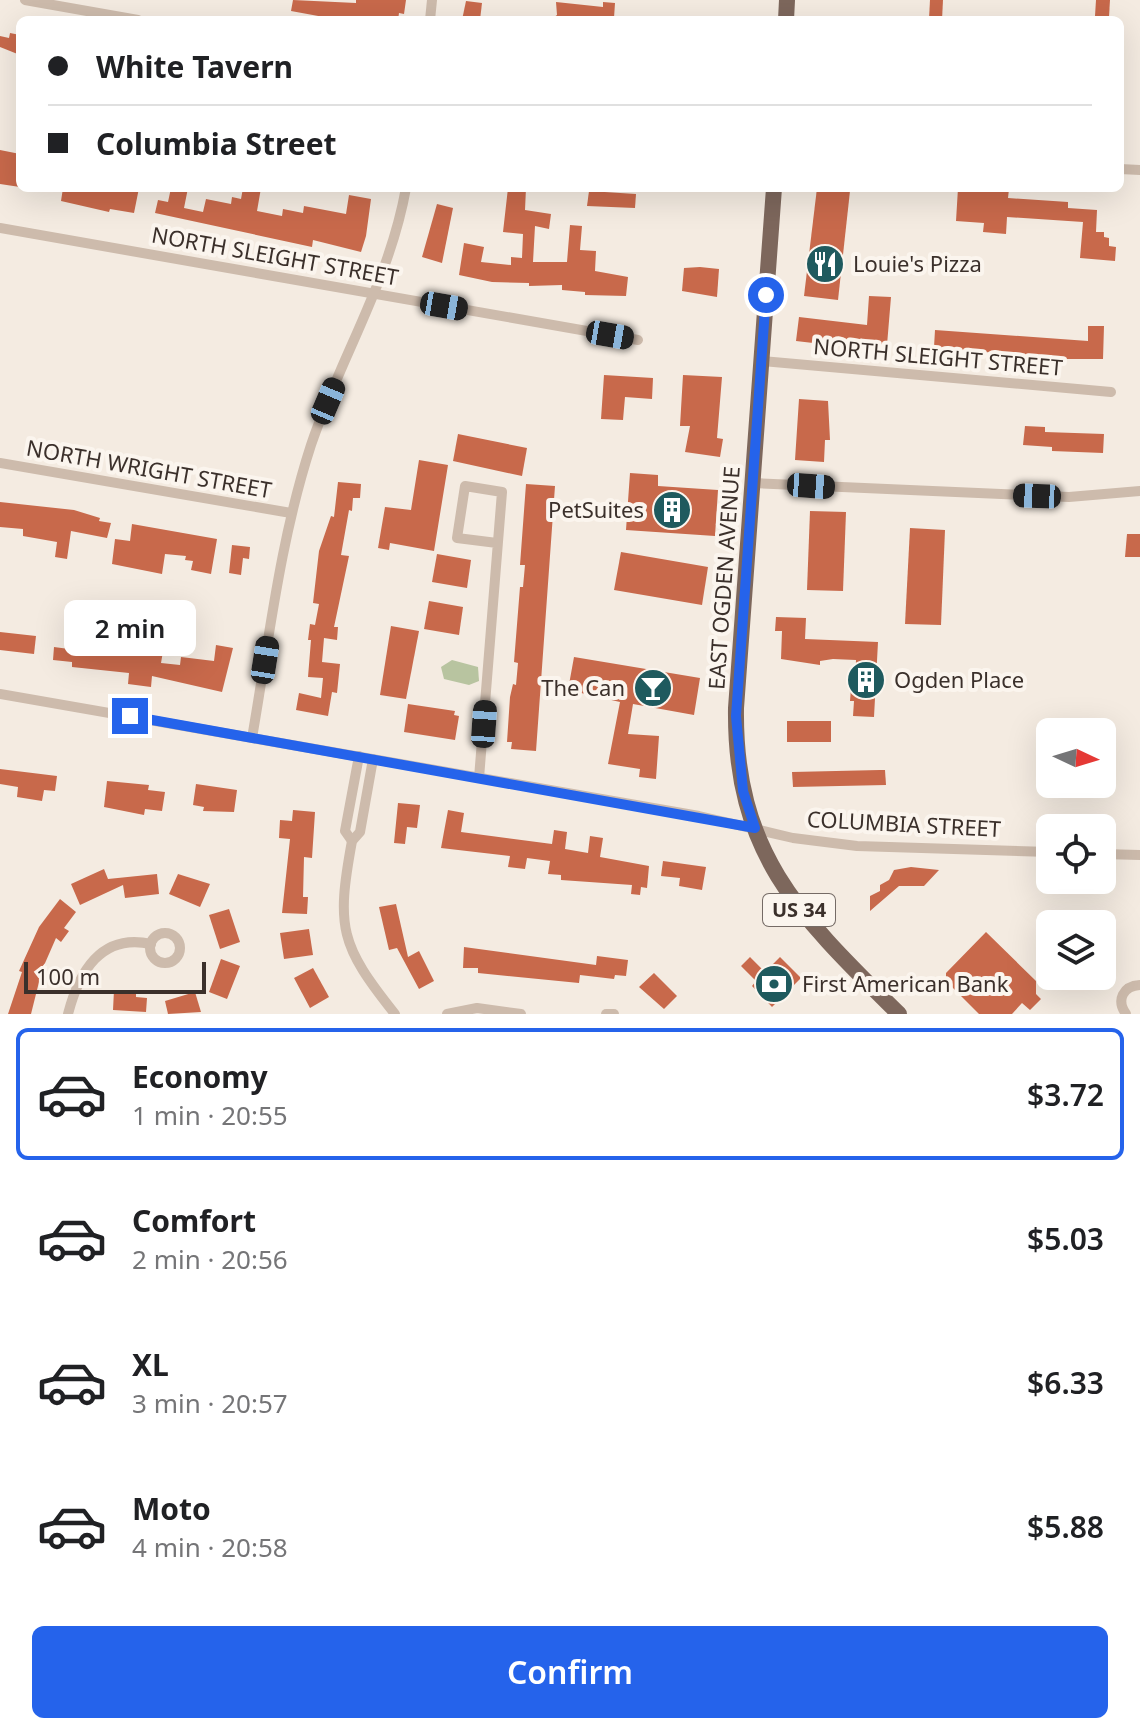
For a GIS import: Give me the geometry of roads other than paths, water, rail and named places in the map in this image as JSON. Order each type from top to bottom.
[{"type":"main road","name":"EAST OGDEN AVENUE","points":[[774,192],[736,735],[743,791],[775,873],[807,921],[899,1014]]},
{"type":"street","points":[[25,0],[115,16]]},
{"type":"street","points":[[252,738],[291,513],[323,414],[376,293],[405,192]]},
{"type":"street","name":"NORTH SLEIGHT STREET","points":[[0,228],[638,340]]},
{"type":"street","name":"NORTH SLEIGHT STREET","points":[[762,361],[1111,392]]},
{"type":"street","name":"NORTH WRIGHT STREET","points":[[0,463],[291,513]]},
{"type":"street","points":[[753,483],[1069,497],[1140,491]]},
{"type":"street","points":[[479,778],[502,492],[465,486],[457,538],[497,543]]},
{"type":"street","name":"COLUMBIA STREET","points":[[0,694],[359,756],[755,828],[798,839],[857,846],[1036,852]]},
{"type":"street","points":[[352,841],[345,831],[359,756]]},
{"type":"street","points":[[373,759],[360,832],[352,841],[342,907],[344,932],[357,964],[395,1014]]},
{"type":"street","points":[[1116,854],[1140,855]]},
{"type":"street","points":[[68,1014],[80,976],[103,951],[123,942],[151,944]]},
{"type":"street","points":[[1126,1014],[1121,1004],[1123,993],[1131,986],[1140,985]]},
{"type":"street","points":[[447,1014],[477,1008],[521,1014]]},
{"type":"street","points":[[606,1014],[614,1014]]},
{"type":"place","name":"Louie's Pizza","points":[[825,264]]},
{"type":"place","name":"PetSuites","points":[[672,510]]},
{"type":"place","name":"Ogden Place","points":[[866,680]]},
{"type":"place","name":"The Can","points":[[653,688]]},
{"type":"place","name":"First American Bank","points":[[774,984]]}]
